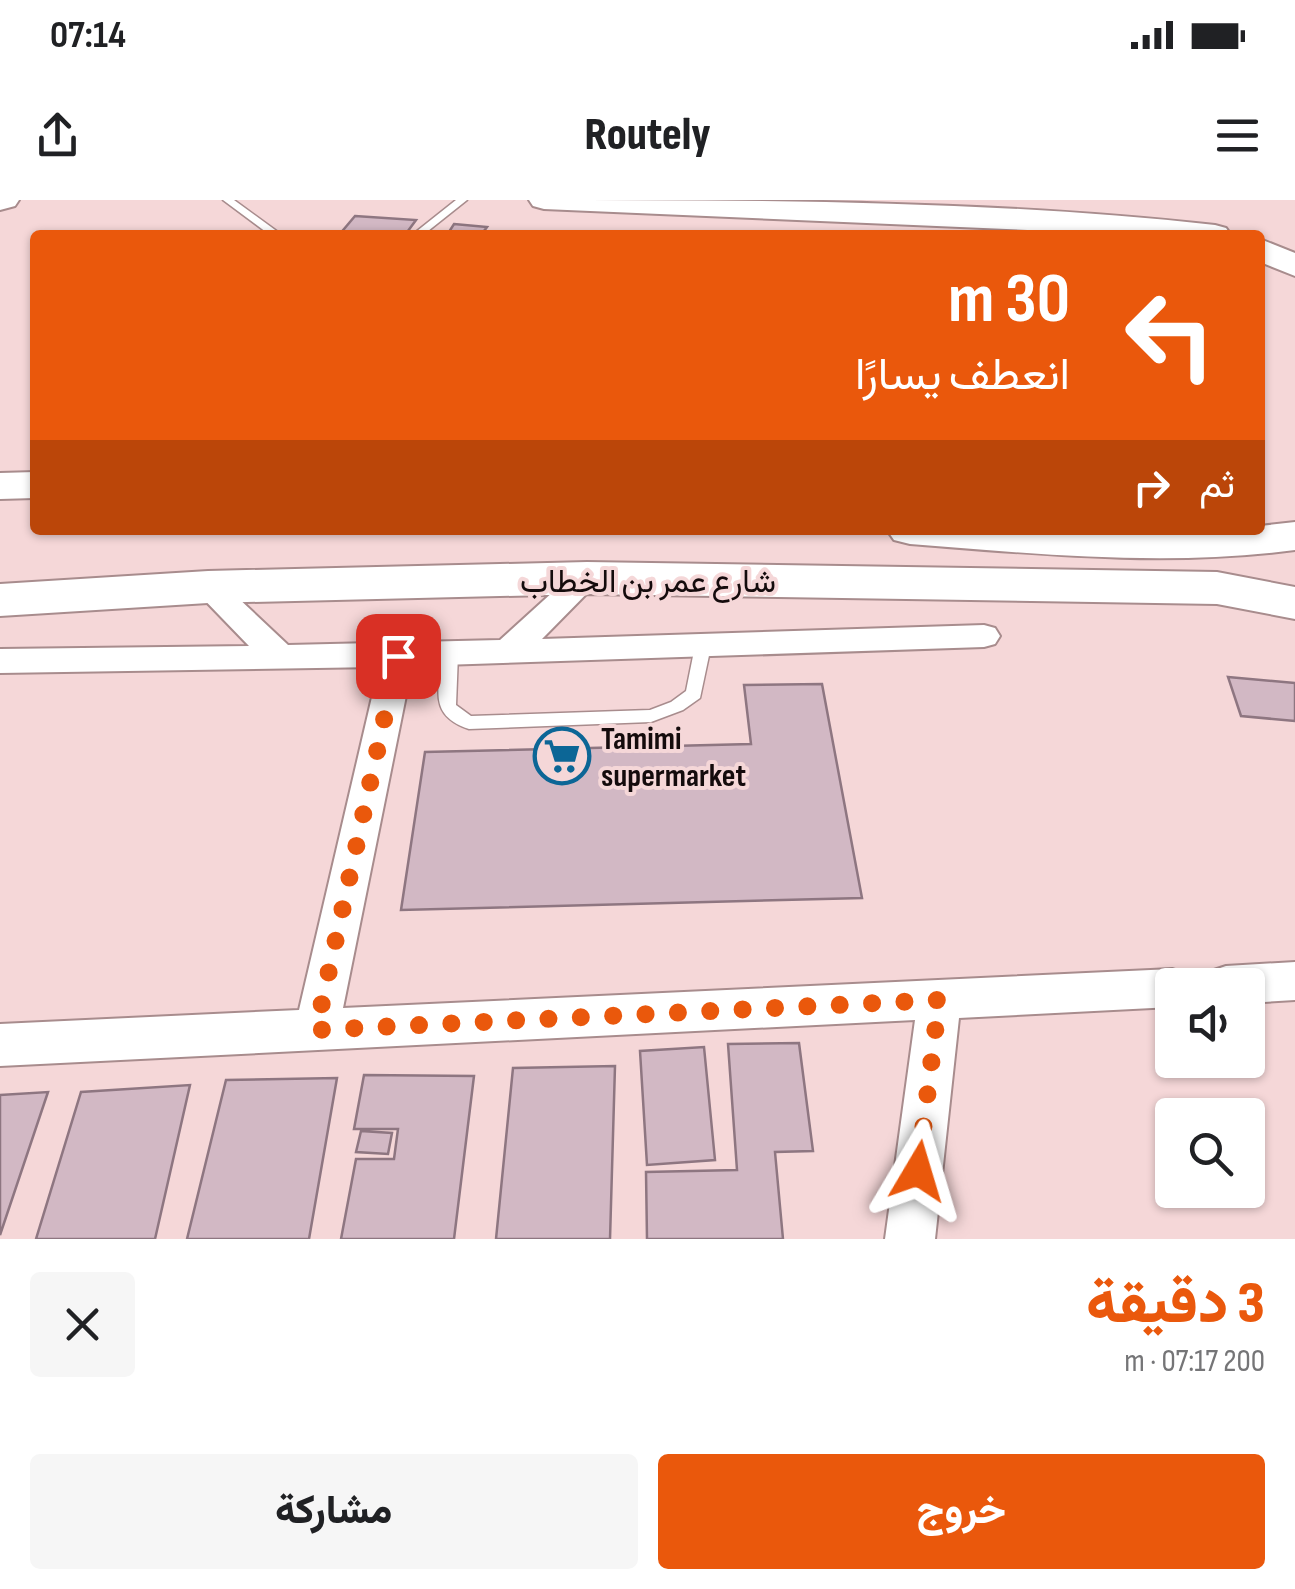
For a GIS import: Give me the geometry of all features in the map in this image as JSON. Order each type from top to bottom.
[{"type":"main road","points":[[544,200],[901,213],[1131,224],[1177,230]]},
{"type":"main road","points":[[901,213],[1202,213],[1234,204]]},
{"type":"main road","points":[[1265,252],[1295,266]]},
{"type":"main road","points":[[0,486],[30,486]]},
{"type":"main road","points":[[993,535],[1143,544],[1282,542]]},
{"type":"main road","name":"شارع عمر بن الخطاب","points":[[0,600],[208,587],[587,578],[1198,588],[1282,596]]},
{"type":"street","points":[[508,652],[587,578]]},
{"type":"street","points":[[208,587],[280,657]]},
{"type":"street","points":[[0,661],[398,656],[984,636]]},
{"type":"street","points":[[316,1030],[398,656]]},
{"type":"street","points":[[1265,983],[1295,981]]},
{"type":"street","points":[[0,1045],[1155,989]]},
{"type":"street","points":[[910,1239],[939,1000]]},
{"type":"lane","points":[[228,200],[270,230]]},
{"type":"lane","points":[[423,230],[462,200]]},
{"type":"lane","points":[[450,654],[447,706],[455,716],[468,722],[487,722],[651,716],[694,694],[703,646]]},
{"type":"building","points":[[355,216],[416,220],[409,230],[343,230]]},
{"type":"building","points":[[454,224],[487,227],[485,230],[450,230]]},
{"type":"building","points":[[1228,677],[1295,683],[1295,721],[1241,716]]},
{"type":"building","points":[[822,684],[862,898],[401,910],[425,752],[751,744],[744,685]]},
{"type":"building","points":[[799,1043],[813,1151],[775,1152],[783,1239],[647,1239],[646,1172],[737,1170],[728,1044]]},
{"type":"building","points":[[704,1047],[715,1160],[647,1165],[640,1051]]},
{"type":"building","points":[[615,1066],[610,1239],[496,1239],[513,1068]]},
{"type":"building","points":[[364,1075],[474,1076],[454,1239],[341,1239],[356,1159],[394,1159],[398,1129],[354,1129]]},
{"type":"building","points":[[337,1078],[309,1239],[187,1239],[226,1080]]},
{"type":"building","points":[[190,1085],[155,1239],[36,1239],[81,1092]]},
{"type":"building","points":[[48,1092],[0,1235],[0,1095]]},
{"type":"building","points":[[361,1131],[392,1133],[388,1154],[356,1152]]},
{"type":"place","name":"Tamimi supermarket","points":[[562,756]]},
{"type":"route","points":[[398,656],[316,1030],[939,1000],[918,1171]]}]
